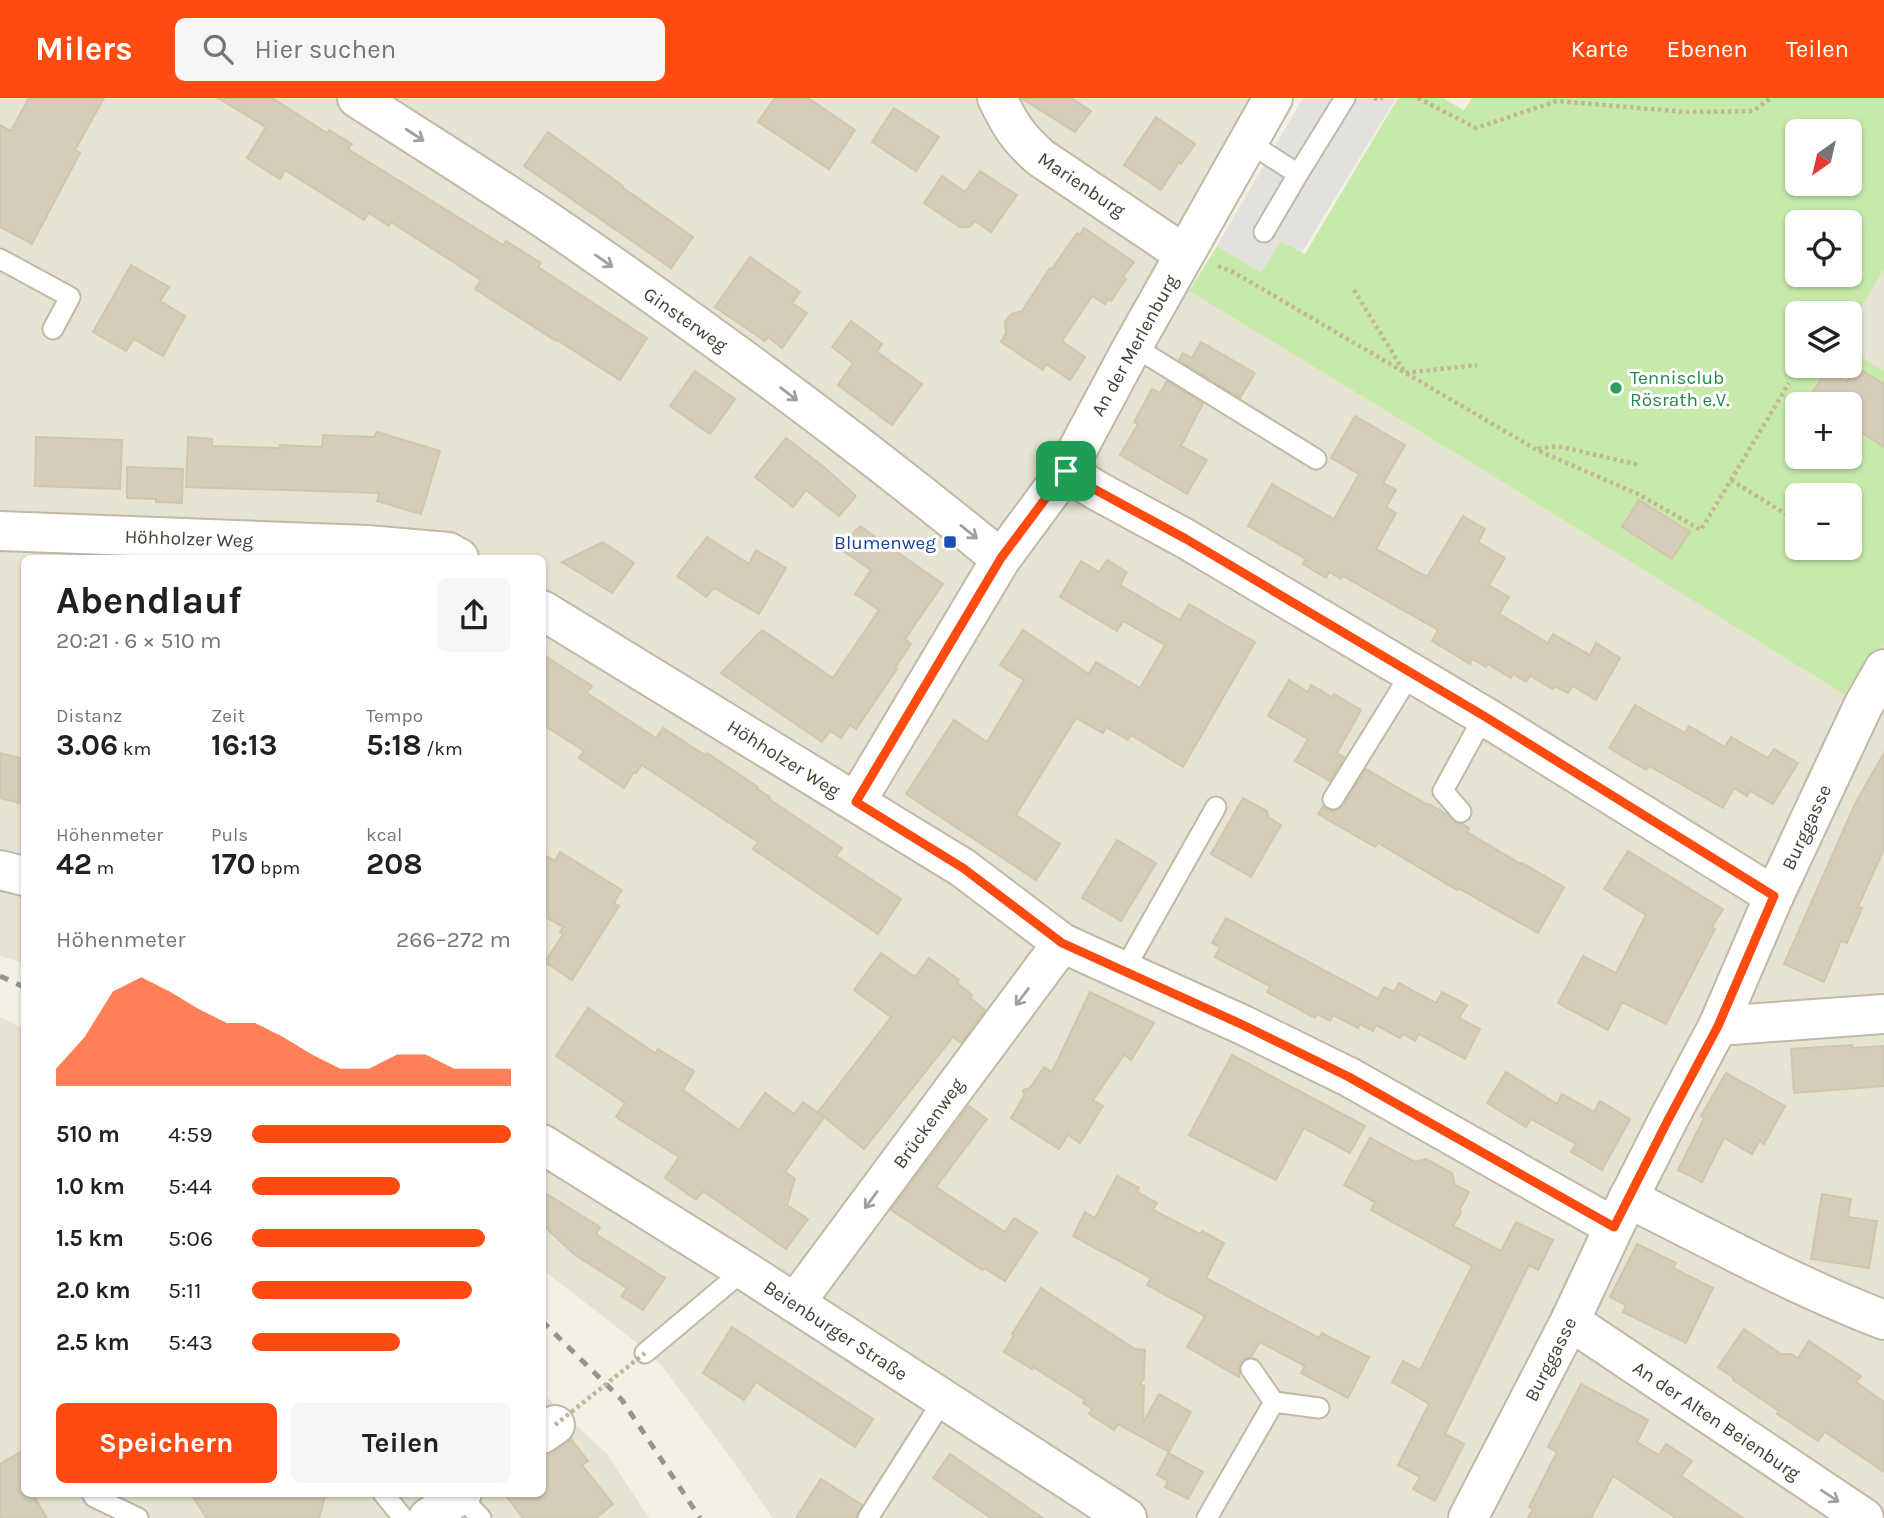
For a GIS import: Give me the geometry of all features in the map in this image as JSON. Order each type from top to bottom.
[{"type":"street","name":"Ginsterweg","points":[[357,98],[549,222],[729,349],[1001,558]]},
{"type":"street","name":"Marienburg","points":[[998,98],[1010,125],[1024,143],[1041,158],[1184,254]]},
{"type":"street","name":"An der Merlenburg","points":[[856,802],[1001,558],[1066,471],[1184,254],[1273,98]]},
{"type":"street","points":[[1066,471],[1484,716],[1774,896]]},
{"type":"street","name":"Höhholzer Weg","points":[[0,531],[367,545],[448,552],[454,555]]},
{"type":"street","name":"Höhholzer Weg","points":[[546,612],[963,868],[1062,943],[1243,1025],[1621,1213]]},
{"type":"street","name":"Burggasse","points":[[1468,1518],[1718,1026],[1774,896],[1863,706],[1884,669]]},
{"type":"street","points":[[0,870],[21,875]]},
{"type":"street","name":"Brückenweg","points":[[795,1303],[1062,943]]},
{"type":"street","points":[[1718,1026],[1884,1014]]},
{"type":"street","name":"Beienburger Straße","points":[[546,1146],[744,1270],[1127,1518]]},
{"type":"street","points":[[1621,1213],[1790,1279],[1884,1320]]},
{"type":"street","name":"An der Alten Beienburg","points":[[1570,1321],[1864,1518]]},
{"type":"street","points":[[428,1518],[468,1502]]},
{"type":"lane","points":[[1264,233],[1345,98]]},
{"type":"lane","points":[[1248,142],[1298,174]]},
{"type":"lane","points":[[0,259],[70,297],[53,329]]},
{"type":"lane","points":[[1133,346],[1316,459]]},
{"type":"lane","points":[[1334,799],[1411,673]]},
{"type":"lane","points":[[1461,812],[1443,791],[1484,716]]},
{"type":"lane","points":[[1124,970],[1216,807]]},
{"type":"lane","points":[[645,1353],[744,1270]]},
{"type":"lane","points":[[1251,1369],[1274,1402],[1319,1409]]},
{"type":"lane","points":[[868,1518],[943,1399]]},
{"type":"lane","points":[[1207,1518],[1274,1402]]},
{"type":"lane","points":[[94,1497],[138,1518]]},
{"type":"lane","points":[[386,1497],[403,1518]]},
{"type":"path","points":[[1374,98],[1382,98]]},
{"type":"path","points":[[1418,98],[1476,128],[1558,100],[1686,112],[1726,112],[1753,111],[1771,98]]},
{"type":"path","points":[[1184,254],[1235,273],[1537,450],[1638,494],[1701,530],[1789,383]]},
{"type":"path","points":[[1354,290],[1405,373]]},
{"type":"path","points":[[1405,373],[1477,365]]},
{"type":"path","points":[[1537,450],[1557,446],[1640,464]]},
{"type":"path","points":[[1731,481],[1785,514]]},
{"type":"path","points":[[549,1430],[645,1353]]},
{"type":"shaded area","points":[[0,98],[1286,98],[1195,253],[1189,291],[1853,700],[1884,701],[1884,1518],[773,1518],[662,1366],[631,1338],[546,1272],[546,555],[21,555],[21,962],[0,956]]},
{"type":"shaded area","points":[[1303,98],[1396,98],[1302,252],[1281,241],[1261,272],[1217,246]]},
{"type":"shaded area","points":[[1884,269],[1884,371],[1862,357],[1862,307]]},
{"type":"shaded area","points":[[0,1017],[21,1028],[21,1497],[546,1497],[546,1397],[607,1454],[649,1518],[0,1518]]},
{"type":"green space","name":"Tennisclub Rösrath e.V.","points":[[1398,98],[1443,98],[1464,110],[1472,98],[1884,98],[1884,269],[1862,307],[1862,301],[1785,301],[1785,378],[1862,378],[1862,357],[1884,371],[1884,646],[1853,700],[1189,291],[1217,246],[1261,272],[1281,241],[1305,254]]},
{"type":"building","points":[[29,98],[104,98],[75,150],[80,153],[32,244],[0,227],[0,125],[11,131]]},
{"type":"building","points":[[218,98],[272,98],[327,133],[329,130],[352,144],[348,149],[503,245],[506,241],[541,263],[538,267],[647,338],[620,380],[475,289],[481,280],[391,222],[389,226],[369,213],[364,220],[285,170],[280,179],[247,158],[266,127]]},
{"type":"building","points":[[775,98],[808,98],[855,130],[829,169],[758,122]]},
{"type":"building","points":[[1021,98],[1071,98],[1091,111],[1075,132]]},
{"type":"building","points":[[894,108],[939,137],[916,171],[872,142]]},
{"type":"building","points":[[1156,117],[1195,144],[1181,164],[1179,162],[1161,190],[1124,165]]},
{"type":"building","points":[[548,132],[693,237],[671,268],[524,166]]},
{"type":"building","points":[[980,171],[1017,195],[991,232],[975,221],[970,227],[960,227],[924,203],[942,176],[965,192]]},
{"type":"building","points":[[1084,228],[1134,262],[1111,301],[1108,299],[1105,304],[1092,296],[1062,341],[1085,357],[1070,380],[1046,364],[1043,370],[1001,342],[1006,333],[1005,322],[1011,314],[1022,311],[1050,268],[1052,269],[1077,233],[1080,235]]},
{"type":"building","points":[[750,257],[800,292],[792,303],[807,313],[782,348],[768,337],[765,341],[715,307]]},
{"type":"building","points":[[131,265],[169,287],[160,301],[185,316],[163,356],[134,339],[126,351],[93,332]]},
{"type":"building","points":[[851,321],[882,344],[877,352],[922,384],[892,425],[838,385],[853,363],[832,347]]},
{"type":"building","points":[[1201,342],[1255,373],[1240,398],[1179,360],[1183,353],[1192,358]]},
{"type":"building","points":[[695,371],[735,399],[710,434],[670,406]]},
{"type":"building","points":[[1862,371],[1884,384],[1884,447],[1862,433],[1862,392],[1813,392],[1822,378],[1840,378],[1846,382],[1849,378],[1862,378]]},
{"type":"building","points":[[1167,381],[1203,403],[1181,446],[1207,460],[1187,494],[1120,455],[1138,424],[1134,422],[1152,389],[1160,393]]},
{"type":"building","points":[[1355,416],[1405,445],[1383,483],[1396,490],[1386,507],[1396,513],[1376,549],[1427,577],[1463,516],[1485,529],[1478,542],[1505,558],[1489,585],[1509,597],[1499,614],[1548,643],[1553,634],[1590,655],[1596,643],[1620,658],[1596,700],[1573,686],[1568,693],[1555,686],[1553,689],[1530,676],[1526,682],[1513,674],[1511,678],[1488,664],[1486,667],[1472,659],[1470,664],[1432,641],[1438,630],[1343,576],[1341,579],[1329,572],[1326,578],[1303,564],[1306,559],[1248,526],[1272,484],[1334,519],[1359,474],[1331,458]]},
{"type":"building","points":[[377,432],[440,451],[421,514],[377,501],[379,493],[186,487],[188,437],[212,439],[212,446],[322,447],[323,435],[374,437]]},
{"type":"building","points":[[36,437],[122,440],[120,489],[35,486]]},
{"type":"building","points":[[786,438],[856,496],[839,516],[806,490],[793,507],[755,477]]},
{"type":"building","points":[[127,467],[183,469],[182,503],[127,498]]},
{"type":"building","points":[[1639,500],[1690,532],[1672,559],[1622,527]]},
{"type":"building","points":[[860,526],[943,584],[905,639],[911,644],[895,668],[897,669],[856,729],[850,725],[841,738],[830,731],[822,742],[721,673],[762,630],[833,678],[879,610],[855,594],[871,570],[839,548]]},
{"type":"building","points":[[707,537],[749,564],[756,550],[786,568],[759,614],[714,588],[706,597],[677,576]]},
{"type":"building","points":[[603,542],[634,563],[612,593],[562,562]]},
{"type":"building","points":[[1107,560],[1127,572],[1120,585],[1180,620],[1189,604],[1255,642],[1183,767],[1131,735],[1128,740],[1106,727],[1103,733],[1076,718],[1016,815],[1060,844],[1036,880],[906,794],[954,720],[987,742],[1024,680],[1000,665],[1023,630],[1089,674],[1096,662],[1140,688],[1165,645],[1123,621],[1117,631],[1060,597],[1081,561],[1099,572]]},
{"type":"building","points":[[546,657],[592,686],[587,693],[656,738],[663,728],[758,787],[769,799],[842,848],[836,856],[901,899],[878,934],[753,849],[758,842],[642,765],[624,788],[579,758],[584,751],[546,727]]},
{"type":"building","points":[[1289,680],[1308,692],[1311,685],[1332,697],[1334,694],[1361,710],[1337,753],[1344,757],[1330,781],[1295,761],[1308,739],[1268,716]]},
{"type":"building","points":[[1635,705],[1685,733],[1689,726],[1725,747],[1731,737],[1768,758],[1774,749],[1798,763],[1773,804],[1750,791],[1747,796],[1734,788],[1723,808],[1649,766],[1646,770],[1609,748]]},
{"type":"building","points":[[0,753],[21,758],[21,803],[0,798]]},
{"type":"building","points":[[1884,753],[1884,849],[1858,907],[1862,908],[1847,943],[1841,941],[1824,982],[1784,964],[1855,804]]},
{"type":"building","points":[[1366,769],[1448,815],[1456,823],[1469,828],[1467,832],[1564,887],[1538,933],[1458,888],[1457,890],[1378,843],[1375,847],[1318,814],[1323,806],[1333,811],[1343,806]]},
{"type":"building","points":[[1243,798],[1267,811],[1268,817],[1281,825],[1251,877],[1211,854]]},
{"type":"building","points":[[1117,840],[1156,863],[1121,921],[1082,898]]},
{"type":"building","points":[[1628,851],[1723,909],[1666,1024],[1622,1002],[1608,1030],[1558,1003],[1583,956],[1616,973],[1646,915],[1604,889]]},
{"type":"building","points":[[560,852],[622,890],[614,903],[619,906],[572,980],[546,963],[563,934],[560,932],[563,927],[546,917],[546,856],[555,861]]},
{"type":"building","points":[[1226,918],[1378,999],[1384,987],[1394,992],[1399,983],[1436,1003],[1442,992],[1467,1005],[1459,1018],[1480,1029],[1465,1059],[1419,1034],[1415,1041],[1403,1034],[1400,1038],[1376,1025],[1373,1031],[1360,1024],[1358,1028],[1333,1015],[1330,1021],[1317,1014],[1315,1018],[1267,992],[1270,986],[1215,957],[1220,947],[1212,943]]},
{"type":"building","points":[[881,953],[915,977],[929,958],[959,980],[957,983],[972,995],[970,998],[985,1010],[961,1043],[953,1037],[864,1149],[824,1117],[785,1172],[795,1179],[787,1205],[808,1219],[786,1249],[703,1191],[696,1200],[665,1178],[679,1157],[616,1117],[625,1103],[556,1056],[588,1008],[655,1053],[658,1049],[694,1071],[683,1090],[739,1130],[765,1093],[794,1114],[803,1102],[823,1116],[818,1112],[891,1017],[854,990]]},
{"type":"building","points":[[1090,992],[1154,1023],[1131,1060],[1124,1055],[1093,1100],[1103,1106],[1080,1143],[1068,1135],[1059,1149],[1011,1118],[1024,1096],[1023,1090],[1030,1088],[1044,1067],[1052,1072]]},
{"type":"building","points":[[1852,1045],[1852,1048],[1884,1046],[1884,1086],[1794,1093],[1791,1049]]},
{"type":"building","points":[[1232,1055],[1365,1126],[1350,1153],[1304,1128],[1276,1180],[1189,1135]]},
{"type":"building","points":[[1506,1072],[1557,1104],[1562,1094],[1594,1112],[1600,1101],[1630,1119],[1602,1170],[1571,1152],[1576,1144],[1531,1119],[1526,1127],[1487,1103]]},
{"type":"building","points":[[1726,1073],[1785,1106],[1764,1144],[1759,1141],[1752,1154],[1724,1138],[1702,1182],[1678,1170],[1704,1118],[1701,1116]]},
{"type":"building","points":[[969,1106],[987,1119],[936,1187],[1005,1232],[1014,1218],[1037,1232],[1005,1281],[984,1268],[982,1270],[891,1210]]},
{"type":"building","points":[[1370,1138],[1415,1162],[1426,1159],[1452,1173],[1455,1185],[1469,1192],[1453,1226],[1501,1251],[1516,1222],[1553,1240],[1538,1270],[1529,1265],[1445,1434],[1464,1444],[1435,1501],[1413,1489],[1420,1477],[1398,1465],[1429,1404],[1392,1382],[1403,1361],[1420,1370],[1472,1266],[1371,1210],[1375,1202],[1344,1185]]},
{"type":"building","points":[[1117,1176],[1139,1188],[1137,1192],[1157,1203],[1153,1210],[1224,1243],[1206,1278],[1319,1338],[1322,1333],[1369,1357],[1348,1398],[1301,1373],[1305,1366],[1260,1342],[1251,1357],[1240,1363],[1239,1377],[1187,1347],[1205,1316],[1147,1285],[1151,1278],[1073,1236],[1085,1212],[1095,1218]]},
{"type":"building","points":[[546,1193],[600,1227],[596,1234],[665,1278],[643,1310],[621,1296],[627,1288],[575,1255],[546,1228]]},
{"type":"building","points":[[1822,1194],[1851,1199],[1848,1217],[1877,1221],[1869,1268],[1811,1259]]},
{"type":"building","points":[[1637,1244],[1676,1263],[1673,1268],[1713,1288],[1686,1343],[1623,1312],[1626,1305],[1610,1297]]},
{"type":"building","points":[[1041,1288],[1135,1349],[1145,1350],[1144,1378],[1140,1384],[1144,1386],[1143,1423],[1159,1394],[1191,1412],[1169,1452],[1118,1424],[1114,1430],[1089,1414],[1092,1409],[1083,1403],[1085,1400],[1004,1352]]},
{"type":"building","points":[[732,1327],[873,1419],[855,1447],[756,1382],[744,1400],[703,1373]]},
{"type":"building","points":[[1744,1329],[1781,1354],[1791,1354],[1798,1358],[1809,1341],[1861,1376],[1856,1382],[1884,1402],[1884,1472],[1825,1432],[1818,1441],[1777,1414],[1779,1411],[1718,1367]]},
{"type":"building","points":[[1581,1384],[1648,1420],[1637,1442],[1659,1455],[1666,1444],[1692,1461],[1681,1476],[1743,1518],[1676,1518],[1613,1476],[1591,1518],[1528,1518],[1533,1509],[1529,1507],[1557,1452],[1548,1447]]},
{"type":"building","points":[[571,1439],[588,1461],[582,1465],[613,1504],[596,1518],[523,1518],[507,1497],[546,1497],[546,1457]]},
{"type":"building","points":[[21,1452],[21,1497],[34,1497],[47,1518],[0,1518],[0,1464]]},
{"type":"building","points":[[1168,1453],[1203,1472],[1188,1499],[1165,1487],[1168,1481],[1157,1475]]},
{"type":"building","points":[[950,1454],[1043,1518],[991,1518],[933,1478]]},
{"type":"building","points":[[821,1479],[862,1505],[856,1518],[796,1518]]},
{"type":"building","points":[[193,1497],[325,1497],[319,1518],[207,1518]]},
{"type":"railway","points":[[0,976],[21,986]]},
{"type":"railway","points":[[546,1325],[622,1400],[700,1518]]},
{"type":"place","name":"Tennisclub Rösrath e.V.","points":[[1616,388]]},
{"type":"place","name":"Blumenweg","points":[[950,542]]},
{"type":"route","points":[[1066,471],[1484,716],[1774,896],[1718,1026],[1614,1227],[1349,1077],[1243,1025],[1062,943],[963,868],[856,802],[1001,558],[1066,471]]}]
